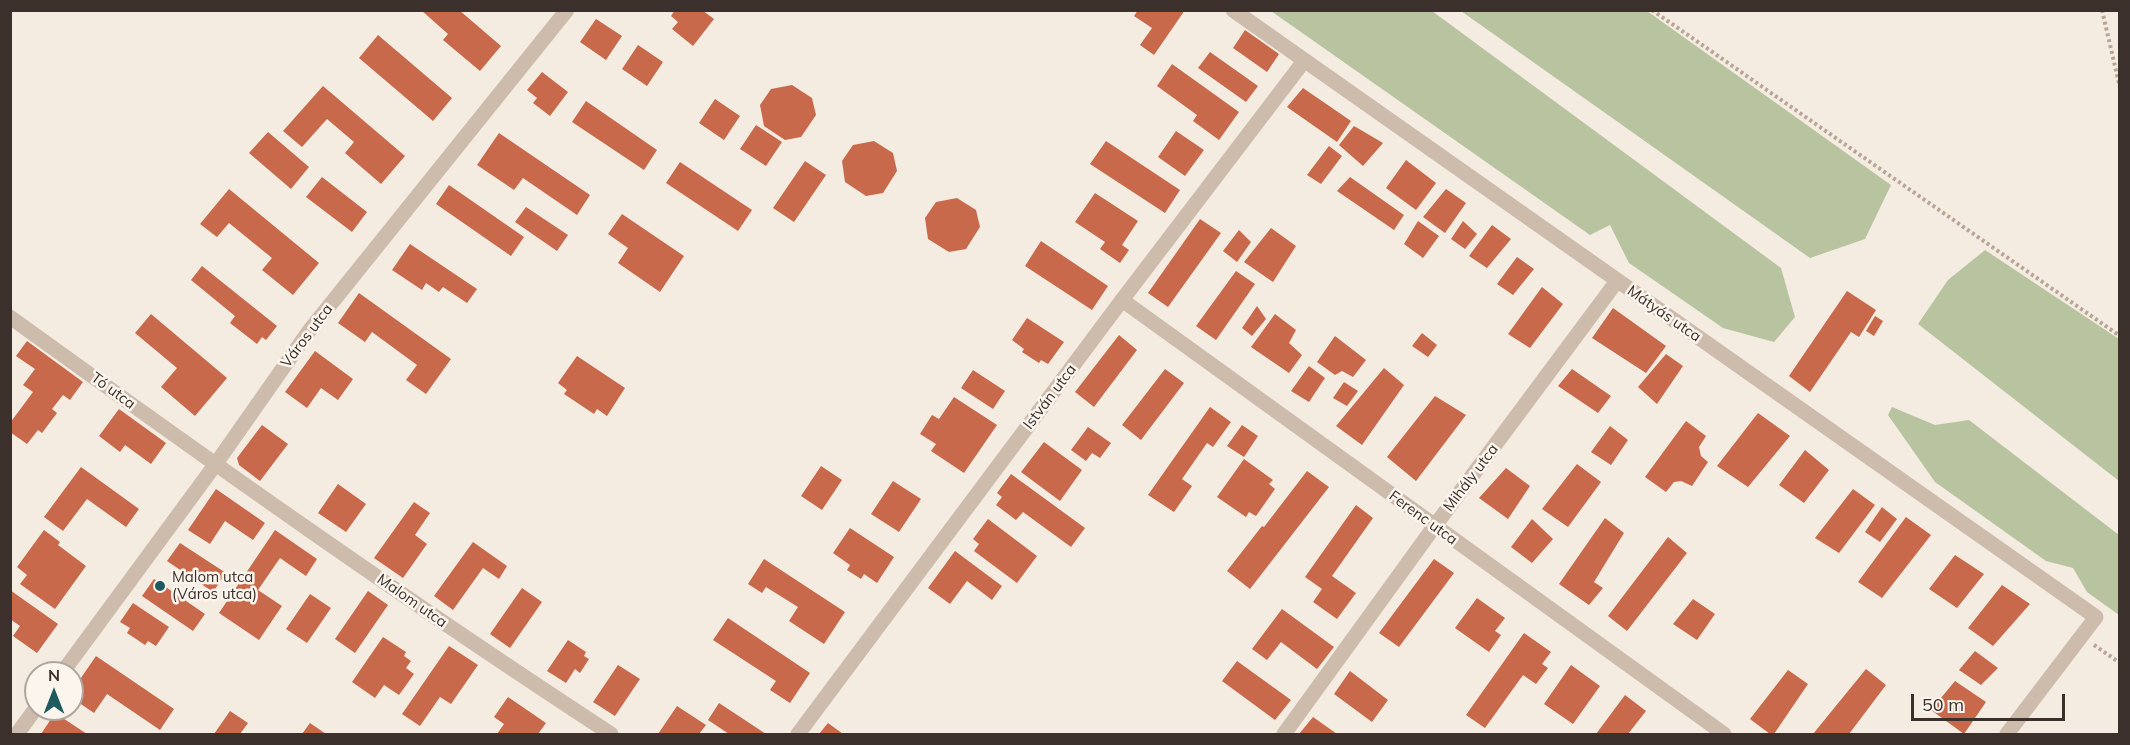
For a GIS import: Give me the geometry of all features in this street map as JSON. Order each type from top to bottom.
[{"type":"street","name":"Város utca","points":[[71,661],[215,465],[309,331],[567,10]]},
{"type":"street","name":"Mátyás utca","points":[[1233,10],[2096,617],[2082,636]]},
{"type":"street","name":"István utca","points":[[798,735],[1122,300],[1304,61]]},
{"type":"street","name":"Mihály utca","points":[[1284,735],[1434,527],[1617,281]]},
{"type":"street","name":"Ferenc utca","points":[[1122,300],[1724,735]]},
{"type":"street","name":"Tó utca","points":[[10,317],[215,465]]},
{"type":"street","name":"Malom utca","points":[[215,465],[515,672],[611,735]]},
{"type":"street","points":[[2007,735],[2082,636]]},
{"type":"street","points":[[17,735],[27,721]]},
{"type":"path","points":[[1652,10],[2120,336]]},
{"type":"path","points":[[2102,10],[2120,88]]},
{"type":"path","points":[[2082,636],[2120,663]]},
{"type":"green space","points":[[1271,11],[1432,11],[1781,268],[1795,317],[1774,342],[1723,328],[1629,263],[1610,225],[1590,235]]},
{"type":"green space","points":[[1461,11],[1647,11],[1891,185],[1865,239],[1810,258]]},
{"type":"green space","points":[[1985,250],[2119,339],[2119,481],[1918,324],[1948,280]]},
{"type":"green space","points":[[1892,407],[1935,425],[1969,420],[2119,535],[2119,615],[2087,592],[2073,568],[2046,561],[1935,482],[1888,415]]},
{"type":"building","points":[[421,10],[459,10],[501,46],[480,71],[443,40],[448,34]]},
{"type":"building","points":[[675,10],[702,10],[714,19],[693,46],[672,29],[678,22],[671,16]]},
{"type":"building","points":[[1138,10],[1185,10],[1154,55],[1140,45],[1152,28],[1134,16]]},
{"type":"building","points":[[596,19],[622,36],[606,60],[580,42]]},
{"type":"building","points":[[1245,30],[1279,54],[1267,72],[1233,48]]},
{"type":"building","points":[[378,35],[452,98],[433,121],[359,58]]},
{"type":"building","points":[[638,45],[663,62],[647,86],[622,69]]},
{"type":"building","points":[[1210,52],[1258,86],[1246,102],[1198,68]]},
{"type":"building","points":[[1172,64],[1239,112],[1219,140],[1193,121],[1197,115],[1157,86]]},
{"type":"building","points":[[542,72],[568,92],[550,116],[533,103],[537,98],[527,90]]},
{"type":"building","points":[[792,85],[812,98],[816,115],[801,137],[785,140],[764,126],[760,105],[771,89]]},
{"type":"building","points":[[323,86],[405,156],[381,184],[345,153],[354,142],[327,119],[302,147],[283,131]]},
{"type":"building","points":[[1303,88],[1351,121],[1337,142],[1287,107]]},
{"type":"building","points":[[715,99],[740,116],[724,140],[699,123]]},
{"type":"building","points":[[586,101],[657,150],[644,170],[572,122]]},
{"type":"building","points":[[756,125],[782,142],[766,166],[740,149]]},
{"type":"building","points":[[1354,126],[1383,143],[1363,166],[1339,145]]},
{"type":"building","points":[[1176,131],[1204,150],[1185,176],[1158,157]]},
{"type":"building","points":[[268,132],[309,167],[291,189],[249,153]]},
{"type":"building","points":[[499,133],[590,195],[577,215],[523,178],[514,190],[477,165]]},
{"type":"building","points":[[874,141],[893,153],[897,171],[883,193],[866,196],[845,182],[842,161],[853,145]]},
{"type":"building","points":[[1106,141],[1180,190],[1165,213],[1090,164]]},
{"type":"building","points":[[1329,146],[1342,156],[1321,184],[1307,175]]},
{"type":"building","points":[[1406,160],[1436,183],[1416,210],[1386,188]]},
{"type":"building","points":[[805,161],[826,175],[794,222],[773,208]]},
{"type":"building","points":[[680,162],[752,210],[738,231],[666,183]]},
{"type":"building","points":[[322,177],[367,212],[352,232],[306,197]]},
{"type":"building","points":[[1350,177],[1404,215],[1394,230],[1337,191]]},
{"type":"building","points":[[449,185],[524,237],[511,256],[436,204]]},
{"type":"building","points":[[229,189],[319,263],[293,295],[262,270],[272,258],[229,223],[217,237],[200,224]]},
{"type":"building","points":[[1446,189],[1466,203],[1445,233],[1423,217]]},
{"type":"building","points":[[1095,193],[1138,221],[1122,245],[1129,250],[1120,263],[1100,249],[1105,242],[1075,222]]},
{"type":"building","points":[[957,198],[976,210],[980,227],[966,249],[949,252],[928,239],[925,218],[936,202]]},
{"type":"building","points":[[526,207],[568,235],[557,251],[515,222]]},
{"type":"building","points":[[622,214],[684,256],[660,292],[618,263],[628,248],[608,234]]},
{"type":"building","points":[[1200,219],[1221,233],[1168,307],[1148,293]]},
{"type":"building","points":[[1418,221],[1439,236],[1423,258],[1404,244]]},
{"type":"building","points":[[1463,221],[1477,234],[1465,249],[1451,239]]},
{"type":"building","points":[[1492,225],[1511,239],[1487,268],[1469,256]]},
{"type":"building","points":[[1271,228],[1296,246],[1273,282],[1244,262]]},
{"type":"building","points":[[1239,230],[1251,242],[1237,262],[1223,251]]},
{"type":"building","points":[[1041,241],[1108,286],[1092,310],[1025,266]]},
{"type":"building","points":[[410,244],[477,289],[467,303],[443,287],[439,292],[426,283],[422,290],[392,270]]},
{"type":"building","points":[[1517,257],[1534,269],[1513,295],[1497,284]]},
{"type":"building","points":[[202,266],[277,326],[266,340],[262,337],[257,344],[230,323],[235,316],[191,280]]},
{"type":"building","points":[[1236,271],[1255,284],[1216,340],[1196,326]]},
{"type":"building","points":[[1542,287],[1563,304],[1530,348],[1508,334]]},
{"type":"building","points":[[1847,291],[1876,310],[1859,337],[1851,332],[1810,392],[1789,376]]},
{"type":"building","points":[[359,293],[451,359],[426,394],[406,380],[417,365],[372,332],[365,342],[338,323]]},
{"type":"building","points":[[1257,306],[1266,319],[1252,336],[1242,328]]},
{"type":"building","points":[[1613,308],[1666,346],[1646,373],[1592,338]]},
{"type":"building","points":[[151,314],[227,378],[195,416],[161,387],[177,368],[135,333]]},
{"type":"building","points":[[1275,314],[1296,330],[1289,343],[1302,355],[1289,373],[1251,347]]},
{"type":"building","points":[[1875,316],[1883,321],[1874,336],[1866,331]]},
{"type":"building","points":[[1027,318],[1064,342],[1048,364],[1041,360],[1039,363],[1022,352],[1024,349],[1012,340]]},
{"type":"building","points":[[1422,333],[1437,345],[1428,357],[1412,346]]},
{"type":"building","points":[[1119,335],[1137,350],[1094,407],[1075,392]]},
{"type":"building","points":[[1335,336],[1366,360],[1353,377],[1342,371],[1335,375],[1317,362]]},
{"type":"building","points":[[27,341],[83,382],[70,400],[63,395],[52,409],[57,413],[42,433],[38,430],[27,444],[10,432],[10,423],[33,392],[23,385],[35,369],[16,356]]},
{"type":"building","points":[[315,351],[353,379],[338,400],[321,388],[307,408],[285,392]]},
{"type":"building","points":[[1666,354],[1683,366],[1657,404],[1638,387]]},
{"type":"building","points":[[577,356],[625,388],[607,416],[597,409],[594,414],[564,394],[567,390],[558,383]]},
{"type":"building","points":[[1309,366],[1325,378],[1309,402],[1291,391]]},
{"type":"building","points":[[1384,368],[1404,385],[1362,445],[1336,426]]},
{"type":"building","points":[[1165,369],[1184,383],[1141,440],[1122,425]]},
{"type":"building","points":[[1572,369],[1611,396],[1598,413],[1558,386]]},
{"type":"building","points":[[973,370],[1005,391],[993,409],[961,388]]},
{"type":"building","points":[[1344,382],[1358,391],[1347,406],[1333,398]]},
{"type":"building","points":[[1435,396],[1466,415],[1416,481],[1387,457]]},
{"type":"building","points":[[954,397],[997,425],[964,473],[931,451],[936,444],[920,434],[932,415],[939,419]]},
{"type":"building","points":[[1210,407],[1231,422],[1213,447],[1207,443],[1182,479],[1192,486],[1174,512],[1148,495]]},
{"type":"building","points":[[119,409],[166,443],[151,464],[125,445],[120,452],[99,436]]},
{"type":"building","points":[[1758,413],[1790,436],[1748,487],[1717,466]]},
{"type":"building","points":[[1686,421],[1706,436],[1699,447],[1701,456],[1708,462],[1692,486],[1681,481],[1674,482],[1666,492],[1645,477]]},
{"type":"building","points":[[262,425],[288,444],[260,481],[239,465],[237,458]]},
{"type":"building","points":[[1242,425],[1258,436],[1244,457],[1227,446]]},
{"type":"building","points":[[1610,426],[1628,440],[1611,465],[1591,452]]},
{"type":"building","points":[[1088,427],[1111,443],[1100,458],[1092,453],[1086,461],[1071,450]]},
{"type":"building","points":[[1044,442],[1082,470],[1060,501],[1021,472]]},
{"type":"building","points":[[1805,450],[1829,470],[1804,503],[1779,485]]},
{"type":"building","points":[[1244,459],[1273,480],[1269,484],[1275,489],[1256,516],[1249,512],[1246,517],[1217,497]]},
{"type":"building","points":[[1577,464],[1601,482],[1568,527],[1542,509]]},
{"type":"building","points":[[821,466],[842,480],[822,510],[801,496]]},
{"type":"building","points":[[81,467],[139,509],[126,527],[87,499],[63,531],[44,517]]},
{"type":"building","points":[[1506,468],[1530,486],[1508,519],[1479,498]]},
{"type":"building","points":[[1307,471],[1329,487],[1250,589],[1227,571]]},
{"type":"building","points":[[1011,474],[1085,528],[1071,547],[1023,512],[1016,520],[996,505],[1002,497],[997,493]]},
{"type":"building","points":[[893,481],[921,499],[899,532],[871,514]]},
{"type":"building","points":[[338,484],[366,504],[346,532],[318,513]]},
{"type":"building","points":[[216,489],[265,523],[253,540],[225,521],[210,544],[188,530]]},
{"type":"building","points":[[1853,489],[1875,505],[1839,553],[1815,538]]},
{"type":"building","points":[[414,502],[430,513],[415,535],[427,544],[403,578],[374,558]]},
{"type":"building","points":[[1356,505],[1373,518],[1332,576],[1356,593],[1337,619],[1313,602],[1322,589],[1305,577]]},
{"type":"building","points":[[1882,507],[1897,519],[1880,542],[1865,532]]},
{"type":"building","points":[[1906,517],[1931,535],[1882,598],[1858,582]]},
{"type":"building","points":[[1605,518],[1624,533],[1594,582],[1603,588],[1589,605],[1559,584]]},
{"type":"building","points":[[988,519],[1037,556],[1017,583],[974,551],[979,544],[973,539]]},
{"type":"building","points":[[1532,519],[1553,539],[1532,563],[1511,547]]},
{"type":"building","points":[[850,528],[894,557],[877,583],[864,574],[861,579],[847,570],[850,565],[833,553]]},
{"type":"building","points":[[44,530],[60,542],[58,545],[86,566],[55,609],[20,584],[27,575],[17,567]]},
{"type":"building","points":[[275,530],[317,559],[306,576],[280,558],[258,590],[282,606],[259,640],[219,613]]},
{"type":"building","points":[[1668,537],[1687,553],[1627,631],[1608,616]]},
{"type":"building","points":[[473,542],[507,566],[499,579],[483,568],[453,610],[434,596]]},
{"type":"building","points":[[180,543],[226,573],[213,592],[167,561]]},
{"type":"building","points":[[955,551],[1002,586],[992,600],[967,581],[950,604],[928,588]]},
{"type":"building","points":[[1955,555],[1984,574],[1957,608],[1929,589]]},
{"type":"building","points":[[764,559],[845,612],[824,644],[789,621],[798,607],[766,587],[762,593],[748,584]]},
{"type":"building","points":[[1434,559],[1454,573],[1399,647],[1379,633]]},
{"type":"building","points":[[154,579],[205,614],[193,631],[142,596]]},
{"type":"building","points":[[2002,585],[2030,604],[1993,646],[1968,628]]},
{"type":"building","points":[[522,588],[542,602],[510,648],[490,634]]},
{"type":"building","points":[[10,590],[58,624],[37,653],[13,636],[20,626],[10,619]]},
{"type":"building","points":[[368,591],[388,605],[355,653],[335,639]]},
{"type":"building","points":[[310,594],[331,608],[307,643],[286,629]]},
{"type":"building","points":[[1477,598],[1505,618],[1495,631],[1501,635],[1489,652],[1455,628]]},
{"type":"building","points":[[1693,599],[1715,614],[1697,640],[1673,624]]},
{"type":"building","points":[[133,603],[169,627],[156,646],[148,641],[145,645],[127,633],[130,628],[120,622]]},
{"type":"building","points":[[1282,609],[1334,647],[1317,669],[1281,642],[1267,660],[1252,649]]},
{"type":"building","points":[[728,618],[810,673],[790,703],[770,690],[776,681],[713,640]]},
{"type":"building","points":[[1524,633],[1551,652],[1542,664],[1548,668],[1536,684],[1523,675],[1485,728],[1466,715]]},
{"type":"building","points":[[383,637],[406,652],[404,656],[411,661],[406,668],[414,674],[399,695],[384,685],[375,698],[352,682]]},
{"type":"building","points":[[568,640],[586,652],[584,656],[589,659],[580,673],[575,669],[566,683],[547,671]]},
{"type":"building","points":[[449,646],[478,665],[451,704],[440,697],[420,726],[402,714]]},
{"type":"building","points":[[1975,651],[1998,668],[1981,685],[1959,670]]},
{"type":"building","points":[[96,656],[174,709],[160,730],[107,694],[94,713],[84,706],[84,674]]},
{"type":"building","points":[[1237,661],[1291,700],[1275,720],[1222,681]]},
{"type":"building","points":[[618,665],[640,679],[615,716],[593,702]]},
{"type":"building","points":[[1571,665],[1600,686],[1573,724],[1544,704]]},
{"type":"building","points":[[1866,669],[1886,685],[1849,734],[1813,734]]},
{"type":"building","points":[[1788,670],[1808,684],[1774,734],[1770,734],[1750,719]]},
{"type":"building","points":[[1350,671],[1388,700],[1372,722],[1334,694]]},
{"type":"building","points":[[1955,681],[1986,702],[1964,734],[1931,710]]},
{"type":"building","points":[[1625,695],[1646,711],[1628,734],[1596,734]]},
{"type":"building","points":[[508,697],[546,723],[538,734],[497,734],[504,724],[494,717]]},
{"type":"building","points":[[719,703],[766,734],[729,734],[708,720]]},
{"type":"building","points":[[677,706],[706,725],[699,734],[658,734]]},
{"type":"building","points":[[230,711],[248,723],[240,734],[214,734]]},
{"type":"building","points":[[1313,717],[1337,734],[1299,734]]},
{"type":"building","points":[[50,721],[67,721],[87,734],[41,734]]},
{"type":"building","points":[[310,723],[326,734],[302,734]]},
{"type":"building","points":[[828,723],[843,734],[819,734]]},
{"type":"place","name":"Malom utca (Város utca)","points":[[160,586]]}]
